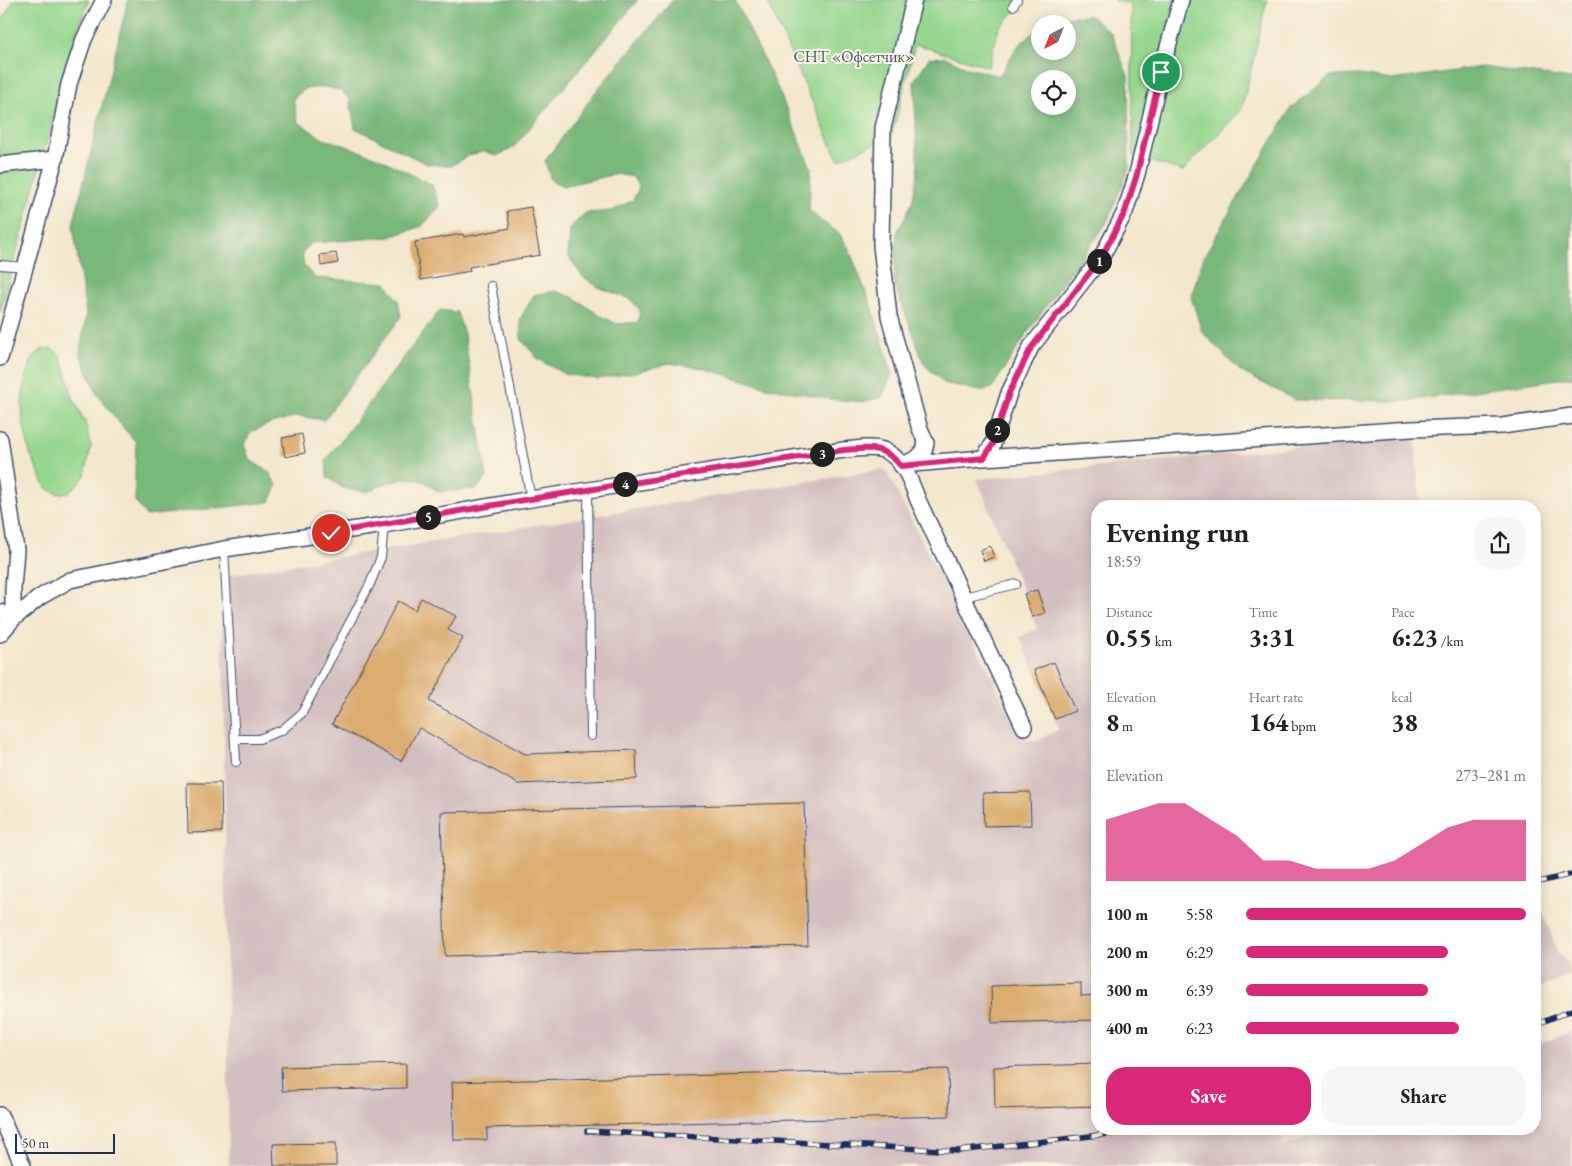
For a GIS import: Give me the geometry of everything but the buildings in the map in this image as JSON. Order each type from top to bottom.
[{"type":"street","points":[[0,358],[55,159],[69,84],[84,40],[104,0]]},
{"type":"street","points":[[901,466],[918,458],[924,451],[926,443],[919,426],[889,316],[881,245],[883,128],[914,0]]},
{"type":"street","points":[[984,458],[993,444],[1009,393],[1031,348],[1101,258],[1125,212],[1137,174],[1161,72],[1181,0]]},
{"type":"street","points":[[0,165],[55,159]]},
{"type":"street","points":[[901,466],[984,458],[1412,429],[1502,426],[1572,416]]},
{"type":"street","points":[[0,439],[16,550],[13,588],[7,615],[0,634]]},
{"type":"street","points":[[7,615],[70,580],[224,550],[384,525],[530,499],[844,450],[864,448],[883,450],[895,458],[907,472],[918,500],[1024,727]]},
{"type":"street","points":[[0,1115],[23,1166]]},
{"type":"lane","points":[[0,265],[25,267]]},
{"type":"lane","points":[[491,286],[530,499]]},
{"type":"lane","points":[[588,490],[591,736]]},
{"type":"lane","points":[[234,739],[259,739],[282,730],[302,713],[370,584],[381,557],[384,525]]},
{"type":"lane","points":[[224,550],[236,762]]},
{"type":"lane","points":[[964,596],[1016,584]]},
{"type":"shaded area","points":[[1387,438],[1415,439],[1420,500],[1091,500],[1091,1135],[1281,1135],[1282,1147],[1313,1135],[1541,1135],[1541,1044],[1572,1031],[1572,1166],[229,1166],[222,576],[885,469],[1023,738],[1038,741],[1059,729],[1020,637],[1037,629],[977,479]]},
{"type":"shaded area","points":[[1541,908],[1559,955],[1565,960],[1571,974],[1541,987]]},
{"type":"green space","points":[[14,0],[89,0],[76,35],[0,312],[0,24]]},
{"type":"green space","points":[[128,0],[638,0],[513,148],[496,156],[485,151],[469,155],[451,166],[427,164],[355,128],[350,100],[340,90],[324,87],[304,89],[293,99],[298,122],[323,139],[379,158],[432,185],[440,206],[422,226],[390,237],[311,243],[302,253],[304,266],[315,278],[386,283],[398,300],[401,317],[324,420],[297,416],[271,423],[251,432],[244,445],[250,460],[269,472],[277,486],[270,502],[146,516],[135,501],[136,442],[97,394],[80,353],[86,314],[73,225]]},
{"type":"green space","points":[[673,0],[735,0],[778,89],[811,168],[809,210],[839,233],[849,249],[873,310],[892,374],[882,397],[863,402],[830,399],[767,387],[703,368],[669,363],[636,372],[598,379],[564,374],[538,359],[521,339],[520,319],[534,295],[555,291],[573,297],[599,315],[617,324],[638,322],[640,310],[630,299],[598,287],[582,276],[568,256],[570,228],[585,213],[612,211],[633,200],[639,188],[633,177],[616,174],[563,186],[551,180],[545,161],[597,90]]},
{"type":"green space","name":"СНТ «Офсетчик»","points":[[767,0],[1025,0],[999,28],[988,67],[915,44],[892,136],[838,160]]},
{"type":"green space","points":[[1114,0],[1267,0],[1242,109],[1183,171],[1133,156],[1131,5]]},
{"type":"green space","points":[[1076,16],[1091,16],[1111,33],[1128,76],[1129,169],[1106,224],[1032,326],[992,388],[980,391],[944,383],[924,364],[894,283],[897,233],[912,203],[918,173],[914,81],[929,58],[945,57],[968,68],[999,76],[1014,52],[1031,34],[1031,60],[1076,60]]},
{"type":"green space","points":[[1481,67],[1572,79],[1572,377],[1405,401],[1295,400],[1240,371],[1202,332],[1191,297],[1204,256],[1291,108],[1330,76],[1360,75],[1392,80]]},
{"type":"green space","points":[[440,310],[457,312],[464,334],[487,477],[477,489],[438,492],[426,482],[409,478],[386,483],[368,492],[343,488],[327,477],[326,460]]},
{"type":"green space","points":[[43,349],[52,349],[60,355],[73,398],[85,422],[91,446],[85,476],[70,492],[58,494],[46,488],[30,453],[23,423],[22,402],[26,375],[33,357]]},
{"type":"railway","points":[[1541,882],[1572,874]]},
{"type":"railway","points":[[1541,1023],[1572,1010]]},
{"type":"railway","points":[[587,1131],[958,1151],[1100,1135]]},
{"type":"route","points":[[331,533],[530,499],[844,450],[864,448],[883,450],[895,458],[901,466],[984,458],[993,444],[1009,393],[1031,348],[1101,258],[1125,212],[1137,174],[1161,72]]}]
